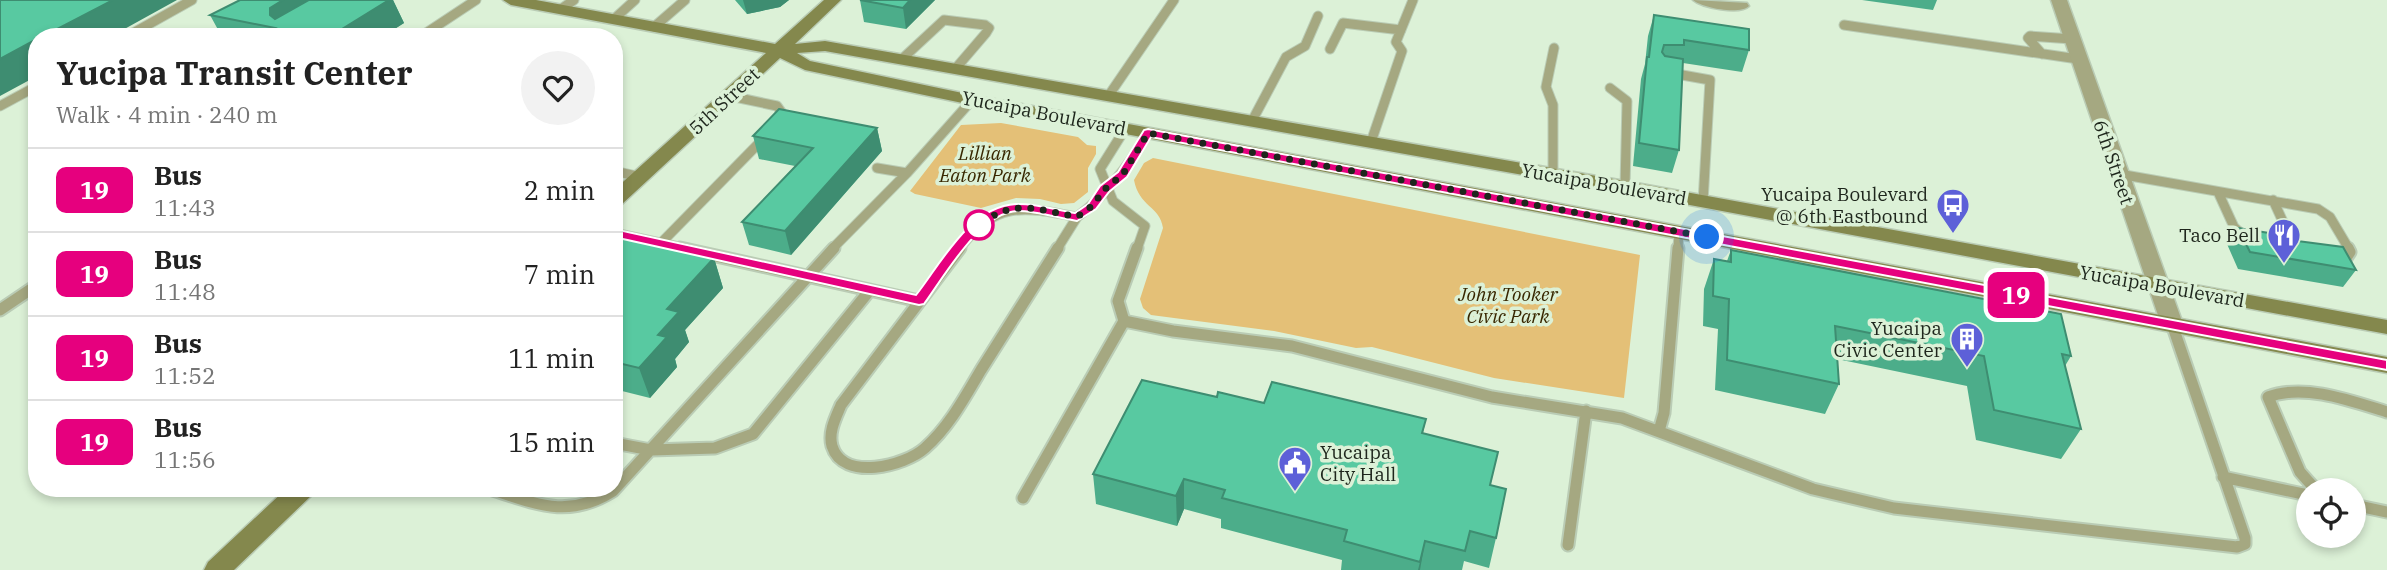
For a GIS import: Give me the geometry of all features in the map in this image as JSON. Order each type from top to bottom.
[{"type":"main road","name":"Yucaipa Boulevard","points":[[511,0],[568,5],[614,19],[779,50],[825,46],[956,68],[2387,327]]},
{"type":"main road","name":"5th Street","points":[[623,193],[833,0]]},
{"type":"main road","name":"Yucaipa Boulevard","points":[[779,50],[805,65],[972,100],[2387,365]]},
{"type":"main road","points":[[217,570],[294,497]]},
{"type":"street","points":[[1701,0],[1741,6]]},
{"type":"street","name":"6th Street","points":[[2059,0],[2172,324]]},
{"type":"lane","points":[[142,28],[192,0]]},
{"type":"lane","points":[[436,28],[476,0]]},
{"type":"lane","points":[[614,19],[635,0]]},
{"type":"lane","points":[[654,27],[685,0]]},
{"type":"lane","points":[[1109,95],[1174,0]]},
{"type":"lane","points":[[1371,142],[1402,51],[1396,42],[1413,0]]},
{"type":"lane","points":[[1252,121],[1286,57],[1305,46],[1318,16]]},
{"type":"lane","points":[[902,59],[944,20],[985,25],[989,28],[986,33],[956,68]]},
{"type":"lane","points":[[1331,49],[1343,23],[1401,30]]},
{"type":"lane","points":[[1844,25],[2078,59]]},
{"type":"lane","points":[[2042,54],[2031,43],[2028,38],[2030,36],[2072,39]]},
{"type":"lane","points":[[1553,175],[1553,105],[1546,87],[1554,48]]},
{"type":"lane","points":[[1663,72],[1710,80],[1703,202]]},
{"type":"lane","points":[[1610,88],[1627,101],[1625,187]]},
{"type":"lane","points":[[0,106],[28,91]]},
{"type":"lane","points":[[661,243],[777,125],[782,113],[777,106],[730,96]]},
{"type":"lane","points":[[623,482],[806,276],[907,173],[972,100]]},
{"type":"lane","points":[[1023,498],[1124,321],[1118,302],[1145,226],[1137,216],[1120,208],[1110,198],[1100,169],[1125,128]]},
{"type":"lane","points":[[1077,217],[1018,207],[1002,210],[988,217],[972,232],[831,422],[831,450],[837,458],[846,463],[882,467],[903,462],[922,451],[951,418],[1077,217],[1092,206],[1105,189],[1123,174],[1148,133]]},
{"type":"lane","points":[[877,168],[907,173]]},
{"type":"lane","points":[[623,173],[641,177]]},
{"type":"lane","points":[[2119,174],[2318,209],[2330,217],[2350,252],[2346,258],[2325,256]]},
{"type":"lane","points":[[2218,192],[2234,226],[2242,236],[2260,245]]},
{"type":"lane","points":[[2273,200],[2291,239]]},
{"type":"lane","points":[[1659,431],[1664,413],[1679,232]]},
{"type":"lane","points":[[623,235],[919,300]]},
{"type":"lane","points":[[623,445],[651,450],[715,449],[752,434],[870,290]]},
{"type":"lane","points":[[0,310],[28,291]]},
{"type":"lane","points":[[1124,321],[1173,331],[1292,346],[1492,397],[1587,411],[1659,431],[1759,471],[1852,499],[1894,508],[2237,547],[2245,544],[2245,538],[2172,324]]},
{"type":"lane","points":[[2305,478],[2300,472],[2269,397],[2275,391],[2291,390],[2367,405],[2387,412]]},
{"type":"lane","points":[[1569,545],[1587,411]]},
{"type":"lane","points":[[2223,477],[2296,492]]},
{"type":"lane","points":[[517,497],[553,508],[579,508],[607,497]]},
{"type":"lane","points":[[2366,508],[2387,512]]},
{"type":"green space","name":"Lillian Eaton Park","points":[[1001,123],[1078,137],[1087,145],[1096,146],[1096,154],[1088,168],[1088,192],[1074,203],[1061,204],[1040,199],[1016,198],[981,208],[910,191],[961,125]]},
{"type":"green space","name":"John Tooker Civic Park","points":[[1153,158],[1640,255],[1624,398],[1494,378],[1372,347],[1356,348],[1274,331],[1151,315],[1143,308],[1140,299],[1163,228],[1158,215],[1140,196],[1134,180],[1144,163]]},
{"type":"building","points":[[0,0],[113,0],[59,28],[28,28],[28,44],[0,59]]},
{"type":"building","points":[[240,0],[283,0],[270,8],[270,15],[275,19],[309,0],[389,0],[344,28],[275,28],[210,15]]},
{"type":"building","points":[[860,0],[910,0],[903,8]]},
{"type":"building","points":[[1654,15],[1749,29],[1749,50],[1684,40],[1684,45],[1664,45],[1662,52],[1665,56],[1683,59],[1679,150],[1639,143]]},
{"type":"building","points":[[779,109],[877,128],[785,231],[742,222],[813,148],[753,136]]},
{"type":"building","points":[[2238,228],[2269,233],[2282,239],[2343,247],[2356,270],[2250,252]]},
{"type":"building","points":[[623,238],[714,258],[667,309],[679,312],[658,335],[667,337],[639,368],[623,364]]},
{"type":"building","points":[[1731,250],[2061,314],[2071,356],[2062,354],[2081,429],[1994,410],[1984,356],[1835,326],[1839,384],[1727,360],[1729,299],[1713,296],[1714,259],[1731,262]]},
{"type":"building","name":"Yucaipa City Hall","points":[[1142,380],[1217,397],[1218,392],[1264,403],[1272,382],[1426,419],[1422,433],[1498,452],[1490,485],[1506,489],[1496,538],[1470,531],[1465,551],[1425,541],[1420,562],[1344,541],[1347,530],[1222,498],[1225,490],[1184,479],[1176,496],[1093,474]]},
{"type":"bus line","name":"19","points":[[623,235],[919,300],[972,232],[988,217],[1002,210],[1018,207],[1077,217],[1092,206],[1105,189],[1123,174],[1148,133],[2387,365]]},
{"type":"place","name":"Yucaipa Boulevard @ 6th Eastbound","points":[[1953,235]]},
{"type":"place","name":"Taco Bell","points":[[2284,265]]},
{"type":"place","name":"Yucaipa Civic Center","points":[[1967,369]]},
{"type":"place","name":"Yucaipa City Hall","points":[[1295,493]]},
{"type":"route","points":[[979,225],[972,232],[988,217],[1002,210],[1018,207],[1077,217],[1092,206],[1105,189],[1123,174],[1148,133],[1707,237]]}]
